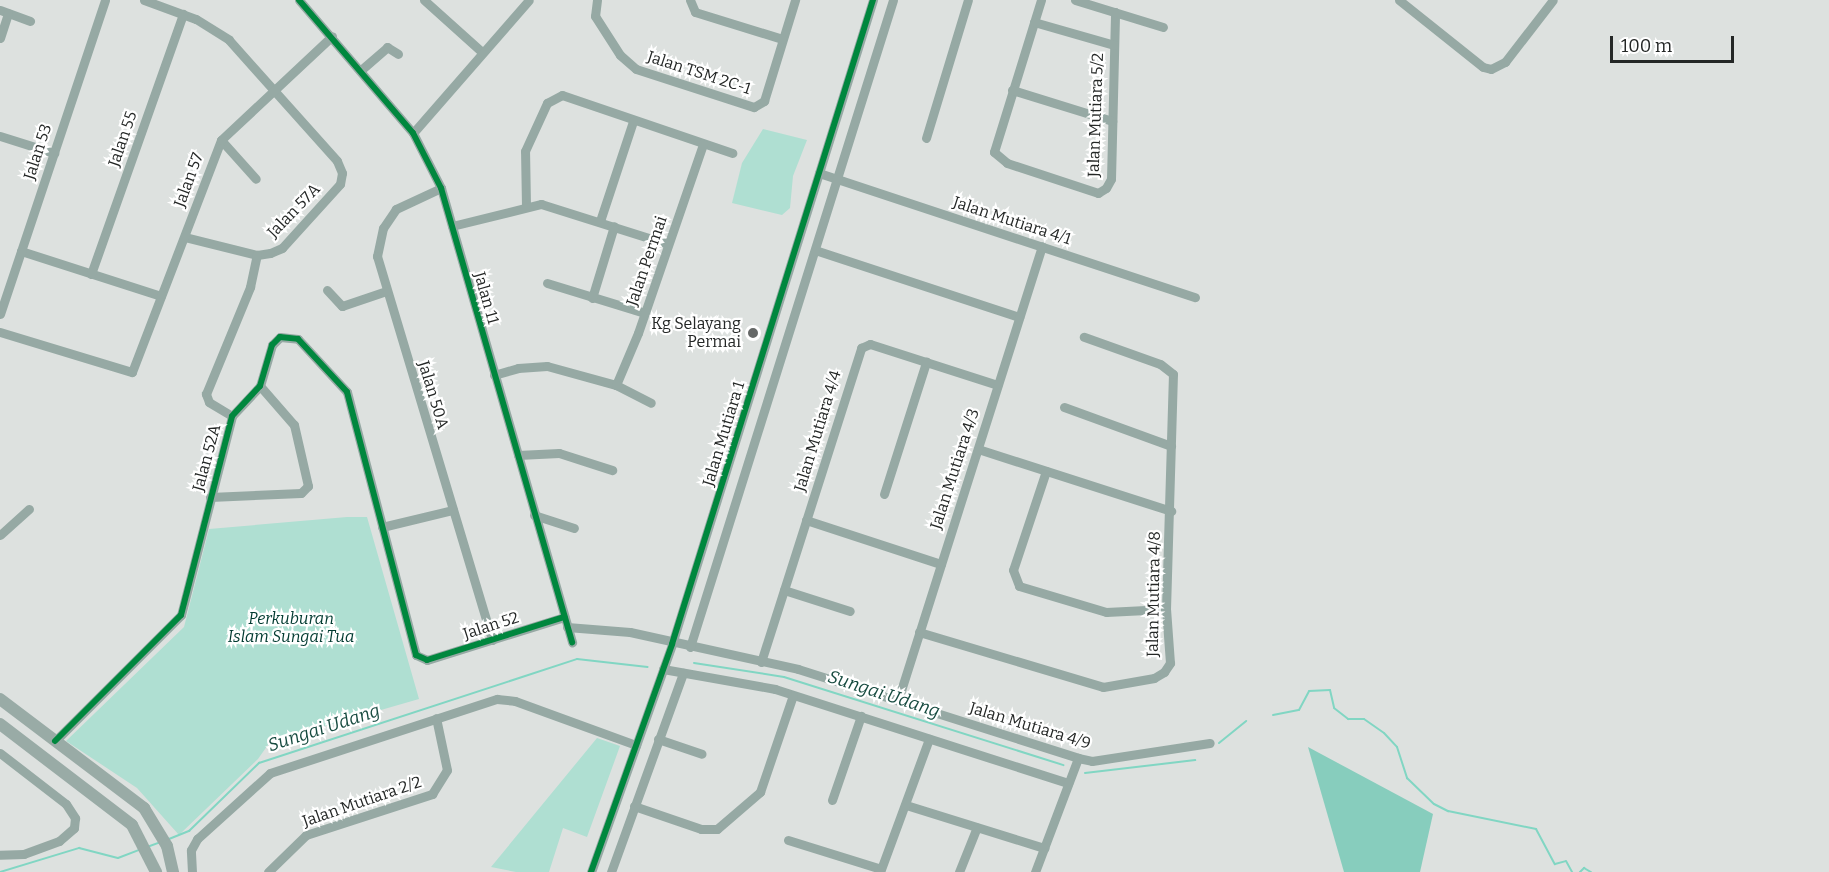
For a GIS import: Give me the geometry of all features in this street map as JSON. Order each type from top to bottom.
[{"type":"main road","points":[[0,699],[126,792],[158,828],[167,846],[173,872]]},
{"type":"main road","points":[[0,724],[107,804],[140,835],[152,857],[156,872]]},
{"type":"street","name":"Jalan 53","points":[[0,314],[105,0]]},
{"type":"street","name":"Jalan 57A","points":[[144,0],[183,14],[222,34],[337,161],[342,173],[340,184],[282,248],[257,255],[185,237]]},
{"type":"street","points":[[424,0],[482,52]]},
{"type":"street","points":[[413,133],[529,0]]},
{"type":"street","name":"Jalan TSM 2C-1","points":[[597,0],[595,16],[627,63],[754,106],[764,101],[795,0]]},
{"type":"street","points":[[690,0],[695,12],[782,39]]},
{"type":"street","name":"Jalan Mutiara 1","points":[[591,872],[672,644],[873,0]]},
{"type":"street","points":[[690,647],[893,0]]},
{"type":"street","points":[[926,138],[968,0]]},
{"type":"street","name":"Jalan Mutiara 5/2","points":[[1041,0],[994,149],[998,158],[1098,193],[1106,188],[1111,179],[1115,12]]},
{"type":"street","points":[[1075,0],[1163,27]]},
{"type":"street","points":[[1399,0],[1483,67],[1491,69],[1505,62],[1553,0]]},
{"type":"street","name":"Jalan 11","points":[[304,2],[413,133],[441,188],[572,642]]},
{"type":"street","points":[[0,38],[4,12],[30,21]]},
{"type":"street","name":"Jalan 55","points":[[91,274],[183,14]]},
{"type":"street","points":[[1034,22],[1114,45]]},
{"type":"street","name":"Jalan 57","points":[[0,332],[132,372],[221,140],[273,88],[332,36]]},
{"type":"street","points":[[361,70],[387,47],[398,54]]},
{"type":"street","points":[[1012,90],[1112,121]]},
{"type":"street","points":[[526,206],[525,151],[547,103],[562,95],[732,153]]},
{"type":"street","points":[[600,220],[633,121]]},
{"type":"street","points":[[0,136],[54,153]]},
{"type":"street","points":[[221,140],[256,179]]},
{"type":"street","name":"Jalan Permai","points":[[616,385],[645,313],[703,144]]},
{"type":"street","name":"Jalan Mutiara 4/1","points":[[819,173],[1195,297]]},
{"type":"street","name":"Jalan 50A","points":[[441,188],[396,209],[383,228],[377,256],[492,640]]},
{"type":"street","points":[[452,226],[526,206],[555,206],[668,244]]},
{"type":"street","points":[[592,298],[614,226]]},
{"type":"street","name":"Jalan Mutiara 4/3","points":[[897,700],[1042,246]]},
{"type":"street","points":[[815,250],[1019,317]]},
{"type":"street","points":[[21,251],[161,296]]},
{"type":"street","points":[[232,416],[209,402],[206,394],[250,287],[257,255]]},
{"type":"street","points":[[548,283],[645,313]]},
{"type":"street","points":[[327,290],[342,306],[386,291]]},
{"type":"street","name":"Jalan 52A","points":[[55,741],[175,625],[232,416],[260,386],[272,345],[287,335],[298,339],[347,392],[417,655],[427,660]]},
{"type":"street","name":"Jalan Mutiara 4/8","points":[[919,632],[1102,687],[1164,672],[1170,663],[1166,609],[1171,511],[1173,374],[1170,369],[1084,337]]},
{"type":"street","name":"Jalan Mutiara 4/4","points":[[761,662],[861,348],[870,344],[998,385]]},
{"type":"street","points":[[884,494],[926,362]]},
{"type":"street","points":[[494,375],[518,368],[547,366],[616,385],[651,403]]},
{"type":"street","points":[[210,497],[301,493],[308,486],[294,425],[260,386]]},
{"type":"street","points":[[1064,407],[1171,446]]},
{"type":"street","points":[[978,449],[1171,511]]},
{"type":"street","points":[[518,455],[559,453],[612,470]]},
{"type":"street","points":[[1046,471],[1013,570],[1019,586],[1106,612],[1166,609]]},
{"type":"street","points":[[0,535],[29,509]]},
{"type":"street","points":[[382,527],[453,510]]},
{"type":"street","points":[[534,515],[574,528]]},
{"type":"street","points":[[806,520],[941,564]]},
{"type":"street","points":[[784,590],[850,611]]},
{"type":"street","name":"Jalan Mutiara 4/9","points":[[565,622],[630,632],[672,644],[798,669],[1092,761],[1209,743]]},
{"type":"street","name":"Jalan 52","points":[[427,660],[492,640],[565,622]]},
{"type":"street","points":[[663,669],[793,695],[1068,783]]},
{"type":"street","points":[[611,872],[683,673]]},
{"type":"street","points":[[634,806],[701,829],[717,829],[759,792],[793,695]]},
{"type":"street","points":[[192,872],[191,850],[197,839],[270,773],[497,699],[515,701],[636,745]]},
{"type":"street","points":[[832,800],[861,717]]},
{"type":"street","name":"Jalan Mutiara 2/2","points":[[268,872],[306,835],[432,794],[447,770],[436,718]]},
{"type":"street","points":[[658,739],[702,754]]},
{"type":"street","points":[[788,840],[880,871],[929,739]]},
{"type":"street","points":[[0,753],[66,804],[75,818],[74,828],[59,841],[24,854],[0,855]]},
{"type":"street","points":[[1035,872],[1078,758]]},
{"type":"street","points":[[906,805],[1044,848]]},
{"type":"street","points":[[959,872],[977,826]]},
{"type":"green space","points":[[763,129],[807,140],[793,176],[790,208],[782,215],[732,203],[742,163]]},
{"type":"green space","name":"Perkuburan Islam Sungai Tua","points":[[367,517],[419,699],[270,742],[258,759],[179,835],[137,788],[66,741],[184,627],[209,529]]},
{"type":"green space","points":[[597,738],[620,746],[587,837],[563,828],[549,872],[516,872],[491,867]]},
{"type":"green space","points":[[1308,747],[1433,814],[1420,872],[1344,872]]},
{"type":"waterway","name":"Sungai Udang","points":[[169,839],[189,831],[259,763],[577,659],[648,667]]},
{"type":"waterway","name":"Sungai Udang","points":[[694,663],[784,677],[1063,765]]},
{"type":"waterway","name":"Sungai Udang","points":[[1273,715],[1299,710],[1309,691],[1330,690],[1334,708],[1348,719],[1364,719],[1384,733],[1397,747],[1407,778],[1434,804],[1448,811],[1536,829],[1555,864],[1566,861],[1572,872]]},
{"type":"waterway","name":"Sungai Udang","points":[[1219,743],[1246,721]]},
{"type":"waterway","name":"Sungai Udang","points":[[1085,773],[1195,760]]},
{"type":"waterway","name":"Sungai Udang","points":[[147,847],[161,842]]},
{"type":"waterway","name":"Sungai Udang","points":[[0,872],[79,848],[118,858],[139,850]]},
{"type":"waterway","name":"Sungai Udang","points":[[1580,872],[1584,868],[1591,872]]},
{"type":"cycle path","points":[[299,0],[413,133],[441,188],[572,642]]},
{"type":"cycle path","points":[[591,872],[672,644],[873,0]]},
{"type":"cycle path","points":[[55,741],[181,615],[232,416],[260,386],[272,345],[280,337],[298,339],[347,392],[416,655],[427,660],[564,617]]},
{"type":"place","name":"Kg Selayang Permai","points":[[753,333]]}]
